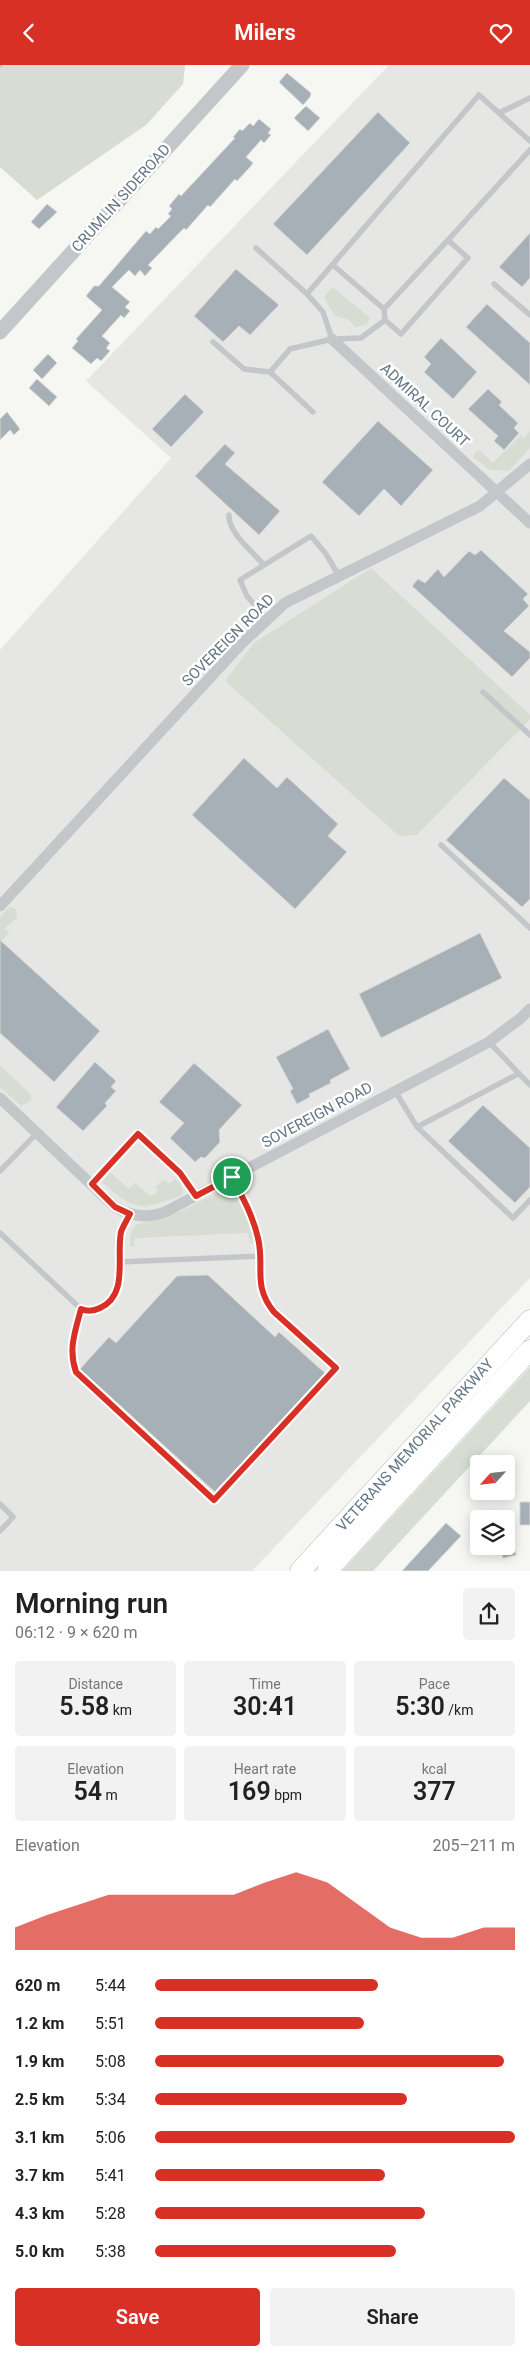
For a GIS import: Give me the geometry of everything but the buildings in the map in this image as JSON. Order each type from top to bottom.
[{"type":"highway","name":"VETERANS MEMORIAL PARKWAY","points":[[300,1571],[530,1319]]},
{"type":"highway","name":"VETERANS MEMORIAL PARKWAY","points":[[327,1571],[530,1351]]},
{"type":"street","name":"CRUMLIN SIDEROAD","points":[[0,332],[242,65]]},
{"type":"street","name":"ADMIRAL COURT","points":[[332,339],[530,523]]},
{"type":"street","name":"SOVEREIGN ROAD","points":[[0,906],[241,643],[285,603],[480,506],[498,493],[530,464]]},
{"type":"street","name":"SOVEREIGN ROAD","points":[[0,1098],[115,1207],[130,1214],[145,1217],[158,1215],[489,1042],[515,1023],[530,1009]]},
{"type":"lane","points":[[307,294],[479,95],[530,141]]},
{"type":"lane","points":[[498,113],[530,98]]},
{"type":"lane","points":[[384,309],[530,150]]},
{"type":"lane","points":[[333,265],[384,309],[385,320],[401,334],[468,258],[448,240]]},
{"type":"lane","points":[[256,248],[307,294],[323,312],[332,339]]},
{"type":"lane","points":[[494,284],[530,315]]},
{"type":"lane","points":[[270,372],[290,349],[332,339],[361,338],[385,320]]},
{"type":"lane","points":[[213,342],[244,369],[270,372],[313,412]]},
{"type":"lane","points":[[229,515],[229,522],[240,538],[264,565]]},
{"type":"lane","points":[[267,620],[246,596],[240,580],[311,536],[326,554],[338,577]]},
{"type":"lane","points":[[483,692],[530,735]]},
{"type":"lane","points":[[441,845],[530,928]]},
{"type":"lane","points":[[489,1042],[530,1085]]},
{"type":"lane","points":[[417,1127],[518,1074]]},
{"type":"lane","points":[[395,1091],[417,1127],[512,1218],[530,1200]]},
{"type":"lane","points":[[0,1171],[38,1133]]},
{"type":"lane","points":[[92,1184],[138,1134],[180,1173],[196,1196]]},
{"type":"lane","points":[[81,1309],[70,1351],[76,1372],[214,1500],[336,1368],[266,1303],[259,1281],[259,1239],[252,1218],[232,1177]]},
{"type":"lane","points":[[0,1233],[81,1309],[93,1311],[111,1302],[118,1289],[121,1234],[130,1214]]},
{"type":"lane","points":[[120,1262],[260,1256]]},
{"type":"lane","points":[[0,1504],[13,1517],[0,1531]]},
{"type":"shaded area","points":[[0,65],[185,65],[183,84],[146,125],[37,200],[0,167]]},
{"type":"shaded area","points":[[389,65],[530,65],[530,1278],[252,1571],[0,1571],[0,650],[171,458],[86,381]]},
{"type":"shaded area","points":[[333,287],[370,318],[367,324],[356,327],[347,319],[335,316],[324,297]]},
{"type":"shaded area","points":[[530,431],[530,448],[509,471],[490,470],[473,457],[478,449],[493,463],[521,435],[524,438]]},
{"type":"shaded area","points":[[371,568],[530,715],[530,719],[417,835],[399,836],[225,681],[254,643]]},
{"type":"shaded area","points":[[9,907],[16,909],[17,918],[5,928],[9,933],[0,943],[0,917]]},
{"type":"shaded area","points":[[0,1065],[30,1094],[32,1100],[21,1106],[0,1087]]},
{"type":"shaded area","points":[[110,1172],[129,1189],[135,1183],[149,1195],[154,1195],[158,1190],[155,1187],[163,1180],[169,1184],[175,1179],[180,1183],[183,1191],[181,1196],[167,1201],[147,1206],[138,1205],[123,1199],[102,1182]]},
{"type":"shaded area","points":[[225,1189],[236,1195],[252,1228],[253,1243],[250,1242],[248,1233],[135,1238],[134,1247],[130,1246],[131,1233],[136,1225],[181,1211]]},
{"type":"shaded area","points":[[530,1367],[530,1401],[480,1455],[470,1455],[470,1466],[373,1571],[342,1571]]},
{"type":"route","points":[[138,1134],[180,1173],[196,1196],[232,1177],[244,1199],[259,1239],[259,1281],[261,1293],[266,1303],[336,1368],[214,1500],[76,1372],[70,1351],[81,1309],[93,1311],[111,1302],[115,1296],[118,1289],[122,1228],[130,1214],[115,1207],[92,1184],[138,1134]]}]
